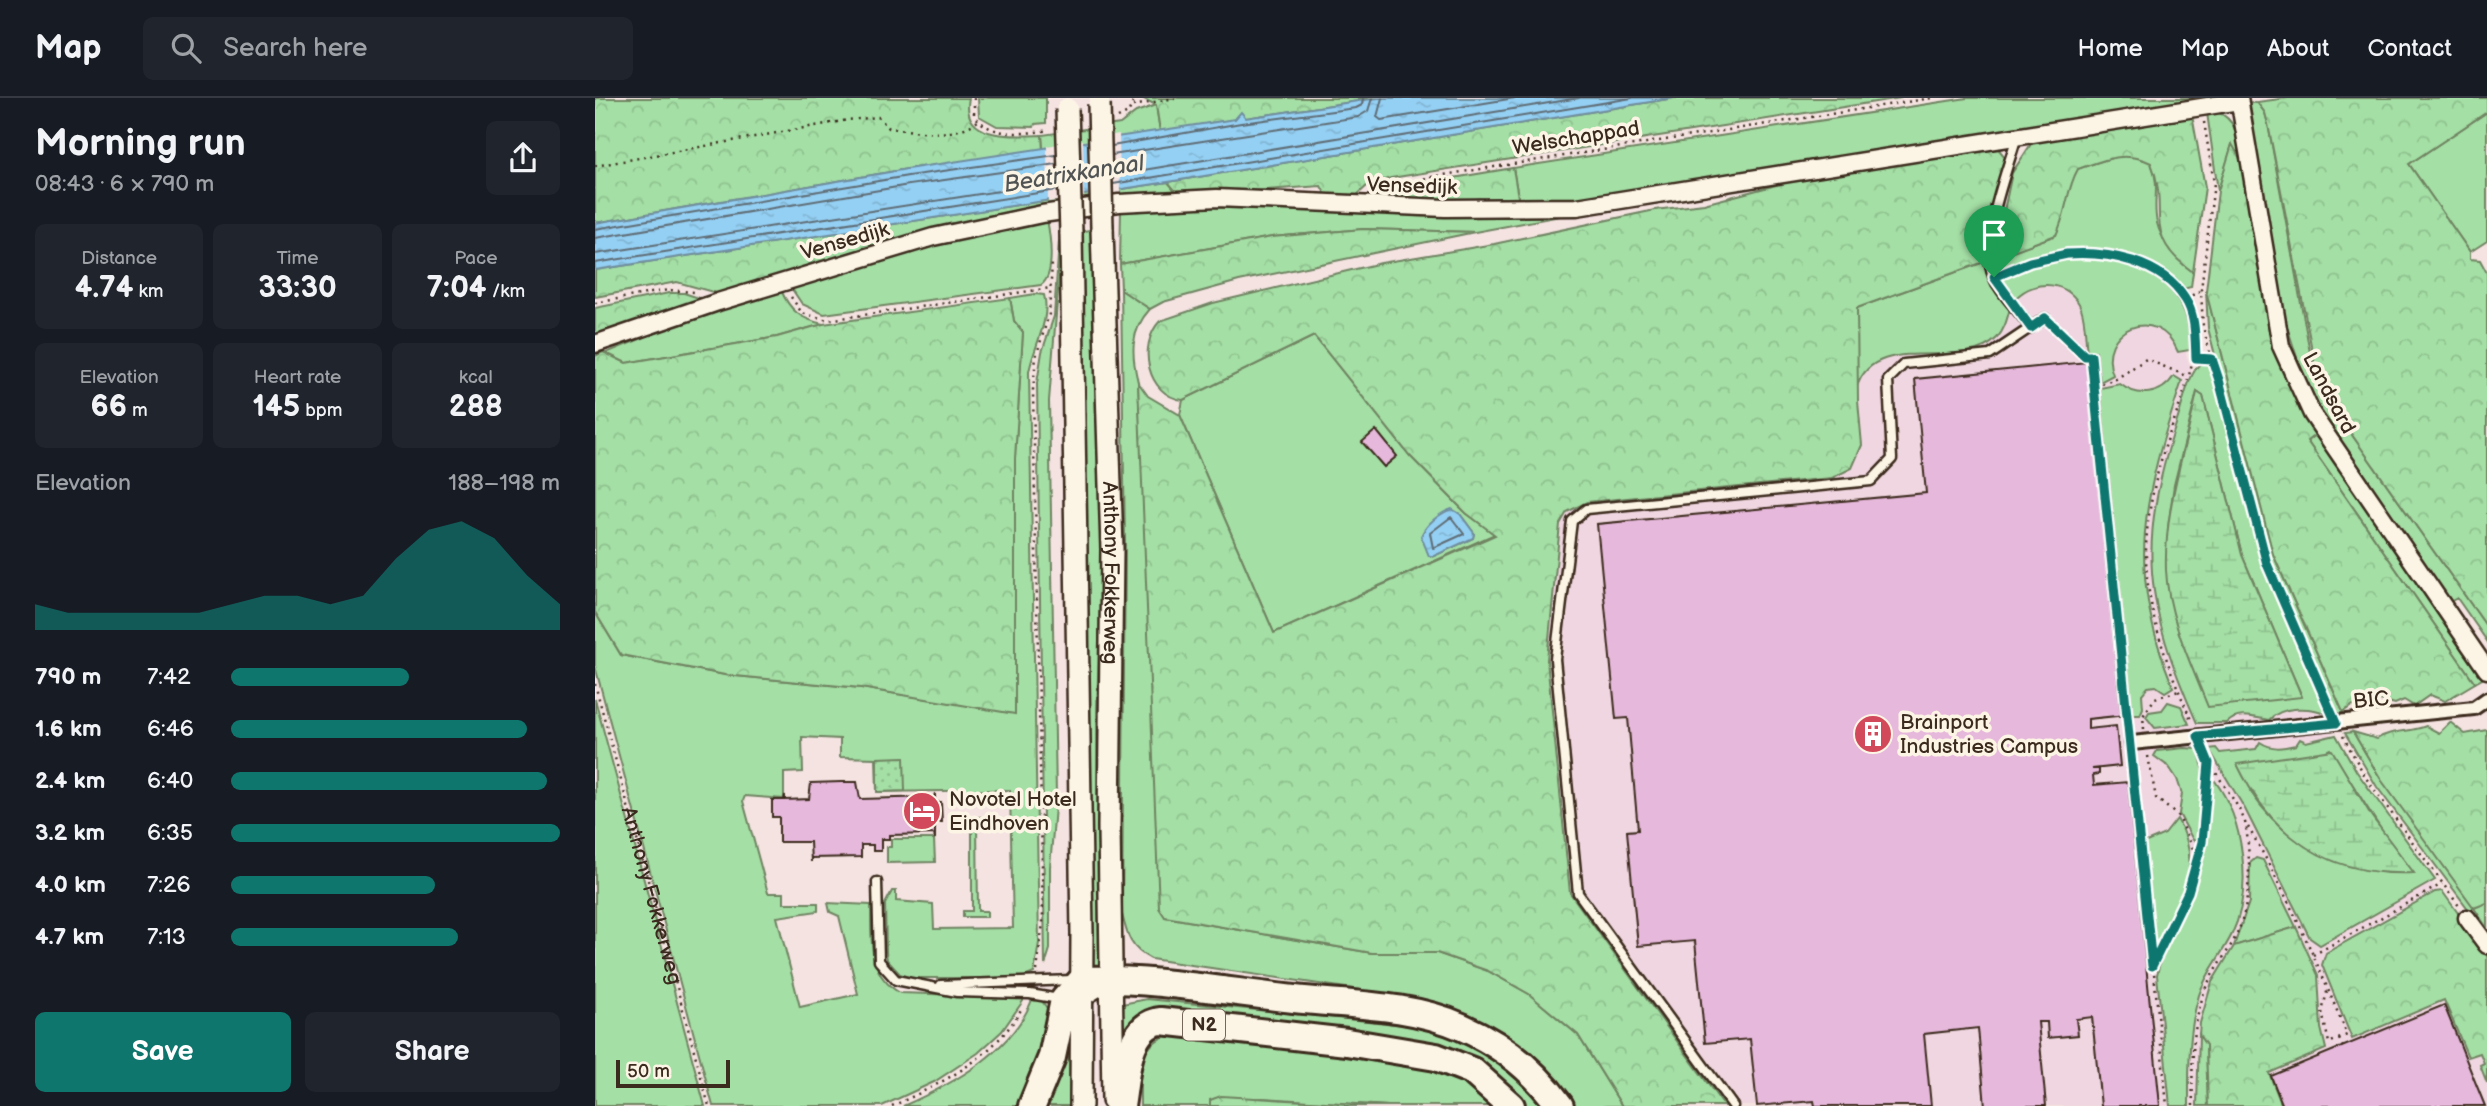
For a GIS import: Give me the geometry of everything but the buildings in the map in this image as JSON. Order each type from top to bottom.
[{"type":"highway","points":[[1032,1106],[1076,994],[1111,979]]},
{"type":"highway","name":"N2","points":[[1111,979],[1176,983],[1360,1005],[1438,1018],[1471,1031],[1512,1056],[1533,1074],[1560,1106]]},
{"type":"highway","name":"N2","points":[[1121,1106],[1136,1037],[1147,1025],[1161,1021],[1347,1042],[1436,1057],[1472,1071],[1511,1106]]},
{"type":"main road","name":"Anthony Fokkerweg","points":[[1098,101],[1112,549],[1109,827],[1113,1106]]},
{"type":"main road","name":"Anthony Fokkerweg","points":[[1067,104],[1076,994],[1081,1106]]},
{"type":"street","name":"Vensedijk","points":[[595,344],[783,281],[933,237],[1042,214],[1119,203],[1217,198],[1510,210],[1577,207],[2016,139],[2239,100]]},
{"type":"street","name":"Landsard","points":[[2239,100],[2281,346],[2296,382],[2312,414],[2486,667]]},
{"type":"street","name":"BIC","points":[[2132,743],[2474,708],[2487,699]]},
{"type":"street","points":[[2467,918],[2487,945]]},
{"type":"lane","points":[[2016,139],[1991,236],[1989,262],[1994,277],[2031,328]]},
{"type":"lane","points":[[1733,1106],[1578,893],[1555,659],[1572,521],[1586,509],[1871,481],[1892,460],[1888,380],[1904,364],[1990,355],[2045,318]]},
{"type":"lane","points":[[877,882],[880,961],[896,980],[957,992],[1076,994]]},
{"type":"lane","points":[[935,986],[960,982],[1035,981],[1076,994]]},
{"type":"path","points":[[595,166],[878,117],[889,128],[935,133],[962,132],[978,121],[972,106],[974,98]]},
{"type":"path","points":[[1135,98],[1133,106],[1175,98]]},
{"type":"path","name":"Welschappad","points":[[1356,204],[1367,193],[1381,186],[1418,179],[1932,98]]},
{"type":"path","points":[[2201,108],[2214,183],[2201,290],[2203,327],[2267,564],[2336,723],[2366,778],[2467,918]]},
{"type":"path","points":[[1994,277],[2047,257],[2097,254],[2144,267],[2163,278],[2186,299],[2194,329],[2196,358],[2157,474],[2146,555],[2151,608],[2179,691],[2209,763],[2246,824],[2328,988],[2347,1035],[2329,1042],[2323,1023],[2323,1001],[2328,988]]},
{"type":"path","points":[[783,281],[795,306],[802,313],[828,320],[1051,288],[1047,325],[1036,357],[1033,390],[1042,922],[1041,954],[1035,981]]},
{"type":"path","points":[[595,303],[668,290],[687,290],[717,302]]},
{"type":"path","points":[[2186,299],[2201,290]]},
{"type":"path","points":[[2045,318],[2085,356],[2091,356],[2167,1106]]},
{"type":"path","points":[[2196,358],[2212,359]]},
{"type":"path","points":[[2094,386],[2116,379],[2146,359],[2189,377]]},
{"type":"path","name":"Anthony Fokkerweg","points":[[595,684],[709,1106]]},
{"type":"path","points":[[2179,691],[2155,698],[2143,716],[2156,799],[2179,817],[2198,860]]},
{"type":"path","points":[[2152,966],[2188,892],[2198,860],[2207,806],[2209,763]]},
{"type":"path","points":[[2193,1106],[2194,1045],[2201,999],[2210,977],[2235,938],[2246,905],[2246,824]]},
{"type":"path","points":[[2313,955],[2443,883]]},
{"type":"path","points":[[892,1106],[959,1072],[997,1044],[1015,1021],[1030,994]]},
{"type":"path","points":[[2339,1039],[2343,1047]]},
{"type":"shaded area","points":[[2142,217],[2261,587],[2319,716],[2487,965],[2487,1106],[1719,1106],[1565,893],[1543,658],[1558,497],[1859,318]]},
{"type":"green space","points":[[595,98],[969,98],[968,112],[973,122],[981,129],[1005,135],[1042,135],[1043,151],[907,169],[595,223]]},
{"type":"green space","points":[[978,98],[1046,98],[1046,123],[1035,124],[1034,127],[997,126],[979,116]]},
{"type":"green space","points":[[1142,98],[1378,98],[1160,131],[1156,105]]},
{"type":"green space","points":[[1674,98],[1901,98],[1391,178],[1368,185],[1354,198],[1327,197],[1321,186],[1180,196],[1168,182]]},
{"type":"green space","points":[[1967,98],[2193,98],[2194,103],[1584,200],[1519,203],[1513,168]]},
{"type":"green space","points":[[2288,98],[2487,98],[2487,112],[2409,164],[2470,252],[2470,259],[2480,260],[2487,273],[2487,627],[2338,415],[2317,376],[2268,124],[2265,113],[2257,102]]},
{"type":"green space","points":[[2257,102],[2265,113],[2268,124],[2311,358],[2338,415],[2487,627],[2487,641],[2457,598],[2450,602],[2321,414],[2303,376],[2284,317],[2247,104]]},
{"type":"green space","points":[[1156,105],[1160,131],[1043,151],[1042,135],[1120,124],[1136,112]]},
{"type":"green space","points":[[2217,112],[2233,125],[2241,160],[2232,145],[2218,191],[2207,113]]},
{"type":"green space","points":[[2487,112],[2487,241],[2470,252],[2409,164]]},
{"type":"green space","points":[[2192,115],[2205,187],[2193,272],[2166,246],[2161,233],[2156,180],[2151,163],[2132,157],[2114,158],[2078,169],[2056,235],[1994,258],[2012,173],[2033,141]]},
{"type":"green space","points":[[2232,144],[2241,160],[2258,266],[2274,335],[2299,402],[2316,434],[2307,441],[2475,683],[2445,701],[2430,695],[2414,706],[2404,700],[2395,704],[2380,700],[2367,709],[2353,705],[2343,712],[2273,554],[2206,291],[2218,191]]},
{"type":"green space","points":[[1996,146],[2005,157],[1984,262],[1857,308],[1858,401],[1862,445],[1852,468],[1832,478],[1587,502],[1567,512],[1560,524],[1547,660],[1570,893],[1724,1106],[1622,1106],[1578,1035],[1529,994],[1488,971],[1437,953],[1372,953],[1165,917],[1159,908],[1138,382],[1148,396],[1180,415],[1274,633],[1495,535],[1466,513],[1410,456],[1314,336],[1183,400],[1161,389],[1149,368],[1149,343],[1160,321],[1213,303],[1381,263],[1494,244],[1655,210],[1704,204],[1814,175]]},
{"type":"green space","points":[[2120,155],[2137,156],[2151,162],[2156,187],[2157,223],[2171,250],[2193,272],[2191,287],[2183,289],[2158,269],[2129,256],[2091,250],[2053,253],[1997,271],[1994,258],[2056,235],[2067,193],[2077,169]]},
{"type":"green space","points":[[1513,168],[1519,203],[1369,199],[1382,190]]},
{"type":"green space","points":[[1168,182],[1180,196],[872,249],[867,228]]},
{"type":"green space","points":[[1152,206],[1571,214],[1475,232],[1363,229],[1272,237],[1120,264],[1121,210]]},
{"type":"green space","points":[[1047,219],[1050,264],[1046,280],[1041,285],[824,314],[802,304],[790,286],[926,247]]},
{"type":"green space","points":[[867,228],[872,249],[720,294],[677,282],[595,297],[595,270]]},
{"type":"green space","points":[[1094,229],[1101,571],[1097,712],[1099,974],[1092,973],[1079,232]]},
{"type":"green space","points":[[1363,229],[1475,232],[1239,281],[1163,302],[1150,309],[1121,290],[1120,264],[1272,237]]},
{"type":"green space","points":[[1059,241],[1062,241],[1049,401],[1056,795],[1050,867],[1050,949],[1045,965],[1037,383],[1042,352],[1054,316]]},
{"type":"green space","points":[[2070,257],[2115,261],[2154,276],[2170,289],[2182,305],[2188,326],[2190,350],[2178,352],[2169,337],[2157,328],[2131,328],[2120,335],[2113,345],[2110,359],[2113,375],[2100,382],[2096,352],[2087,353],[2083,313],[2076,299],[2069,292],[2051,285],[2033,287],[2016,298],[2000,278],[2034,264]]},
{"type":"green space","points":[[1984,262],[1991,286],[2010,308],[1997,338],[1982,348],[1963,353],[1900,356],[1882,360],[1867,370],[1857,387],[1857,308]]},
{"type":"green space","points":[[781,290],[797,313],[808,320],[823,324],[777,337],[626,363],[606,353],[679,323]]},
{"type":"green space","points":[[1121,290],[1150,309],[1139,326],[1133,352],[1138,382],[1165,917],[1372,953],[1437,953],[1488,971],[1529,994],[1578,1035],[1622,1106],[1565,1106],[1497,1031],[1465,1013],[1420,999],[1151,959],[1131,941],[1122,914],[1125,542]]},
{"type":"green space","points":[[2206,291],[2273,554],[2343,712],[2340,714],[2337,714],[2282,592],[2263,540],[2208,328]]},
{"type":"green space","points":[[669,293],[684,293],[705,300],[595,337],[595,308]]},
{"type":"green space","points":[[1044,295],[1046,305],[1029,372],[1039,943],[1034,973],[1022,978],[911,978],[900,974],[887,960],[885,904],[892,891],[896,891],[896,901],[933,904],[934,929],[1013,928],[1010,790],[877,792],[876,758],[840,757],[840,739],[802,737],[803,772],[784,773],[784,799],[745,796],[743,801],[768,893],[784,893],[784,903],[818,903],[818,911],[777,917],[800,1007],[858,994],[839,916],[830,912],[828,903],[871,905],[872,943],[876,965],[881,976],[900,993],[1023,997],[1023,1001],[1002,1031],[978,1053],[934,1082],[882,1106],[713,1106],[595,666],[595,612],[621,655],[725,675],[861,688],[1015,713],[1015,458],[1023,332],[1014,321],[1010,298]]},
{"type":"green space","points":[[1010,298],[1014,321],[1023,332],[1015,458],[1015,714],[861,688],[725,675],[621,655],[595,612],[595,356],[603,352],[626,363],[777,337],[823,324]]},
{"type":"green space","points":[[1314,336],[1410,456],[1466,513],[1495,534],[1274,633],[1180,415],[1183,400]],"holes":[[[1460,514],[1474,533],[1473,538],[1434,556]]]},
{"type":"green space","points":[[2202,362],[2209,363],[2263,564],[2328,714],[2297,709],[2282,712],[2269,720],[2242,716],[2227,723],[2197,723],[2179,681],[2157,608],[2152,574],[2152,540],[2164,465],[2187,389]],"holes":[[[2197,392],[2203,396],[2242,555],[2302,697],[2168,527],[2174,485]]]},
{"type":"green space","points":[[2174,376],[2182,381],[2157,461],[2149,498],[2144,569],[2158,645],[2173,687],[2165,692],[2156,686],[2148,687],[2142,694],[2143,708],[2140,715],[2132,715],[2100,388],[2120,384],[2134,391],[2149,393],[2163,388]]},
{"type":"green space","points":[[2197,392],[2203,396],[2242,555],[2302,697],[2208,707],[2181,640],[2168,588],[2166,547],[2176,480]]},
{"type":"green space","points":[[2316,434],[2484,678],[2475,683],[2307,441]]},
{"type":"green space","points":[[595,699],[705,1106],[595,1106]]},
{"type":"green space","points":[[2168,702],[2181,706],[2189,724],[2155,728],[2146,717],[2149,712],[2162,710]]},
{"type":"green space","points":[[2450,722],[2465,734],[2487,730],[2487,903],[2474,908],[2382,781],[2353,732],[2377,739],[2426,726],[2439,733]]},
{"type":"green space","points":[[2353,732],[2382,781],[2483,904],[2487,903],[2487,928],[2474,908],[2469,910],[2377,787],[2345,733]]},
{"type":"green space","points":[[2336,735],[2357,772],[2435,880],[2320,945],[2310,938],[2245,809],[2209,749],[2216,748],[2220,753],[2256,749],[2260,742],[2277,748],[2296,745],[2300,739],[2306,742]],"holes":[[[2330,749],[2391,845],[2413,873],[2365,869],[2321,854],[2282,828],[2250,791]]]},
{"type":"green space","points":[[2198,749],[2203,771],[2204,816],[2201,838],[2197,841],[2193,840],[2179,814],[2182,794],[2177,779],[2169,767],[2154,756],[2157,751]]},
{"type":"green space","points":[[2332,750],[2372,817],[2414,873],[2384,873],[2356,868],[2307,848],[2287,833],[2268,813],[2237,764]]},
{"type":"green space","points":[[904,757],[905,791],[877,792],[877,758]]},
{"type":"green space","points":[[2215,781],[2233,815],[2239,835],[2242,897],[2232,934],[2206,979],[2195,1009],[2190,1050],[2189,1106],[2170,1106],[2157,975],[2163,953],[2187,901],[2200,864],[2207,825],[2209,784]]},
{"type":"green space","points":[[963,817],[986,817],[986,823],[977,823],[978,911],[987,911],[987,917],[963,917],[963,911],[972,911],[972,823],[963,822]]},
{"type":"green space","points":[[2177,819],[2185,836],[2189,871],[2180,905],[2155,954],[2144,843],[2165,834]]},
{"type":"green space","points":[[891,839],[934,839],[935,862],[887,863],[887,847],[891,847]]},
{"type":"green space","points":[[2256,858],[2263,860],[2296,927],[2234,946],[2249,902],[2250,863]]},
{"type":"green space","points":[[2442,891],[2487,953],[2487,1083],[2480,1065],[2484,1063],[2480,1053],[2468,1057],[2444,1000],[2352,1039],[2322,965],[2326,953],[2435,892]]},
{"type":"green space","points":[[2296,927],[2318,975],[2321,1028],[2326,1049],[2269,1073],[2282,1106],[2208,1106],[2206,1045],[2199,1035],[2212,982],[2234,946]]},
{"type":"green space","points":[[1033,997],[1042,1001],[1051,1014],[1049,1029],[1021,1106],[903,1106],[961,1076],[997,1049],[1012,1034]]},
{"type":"green space","points":[[1147,999],[1393,1024],[1441,1032],[1483,1049],[1508,1065],[1540,1094],[1549,1106],[1518,1106],[1448,1052],[1412,1040],[1150,1010],[1132,1022],[1124,1033],[1122,1004]]},
{"type":"green space","points":[[1071,1031],[1074,1032],[1072,1106],[1047,1106],[1062,1072]]},
{"type":"green space","points":[[1178,1032],[1394,1053],[1458,1073],[1503,1106],[1388,1106],[1263,1098],[1210,1100],[1210,1106],[1140,1106],[1143,1059],[1154,1042]]},
{"type":"green space","points":[[2199,1035],[2206,1045],[2208,1106],[2197,1106]]},
{"type":"green space","points":[[1221,1096],[1388,1106],[1210,1106],[1210,1100]]},
{"type":"water","name":"Beatrixkanaal","points":[[1378,98],[1674,98],[1168,182],[595,270],[595,223],[907,169],[1235,119],[1241,112],[1246,118]]},
{"type":"water","points":[[1452,509],[1460,514],[1474,533],[1473,538],[1429,556],[1421,536],[1434,520]]},
{"type":"pier","points":[[1119,134],[1120,193],[1088,197],[1087,140]]},
{"type":"pier","points":[[1083,140],[1084,198],[1048,202],[1047,146]]},
{"type":"place","name":"Brainport Industries Campus","points":[[1873,734]]},
{"type":"place","name":"Novotel Hotel Eindhoven","points":[[922,811]]},
{"type":"route","points":[[2097,254],[2128,260],[2144,267],[2163,278],[2186,299],[2194,329],[2196,358],[2212,359],[2219,380],[2267,564],[2336,723],[2198,736],[2209,763],[2202,842],[2188,892],[2152,966],[2132,743],[2091,356],[2085,356],[2045,318],[2031,328],[2001,291],[1994,277],[2047,257],[2097,254]]}]
